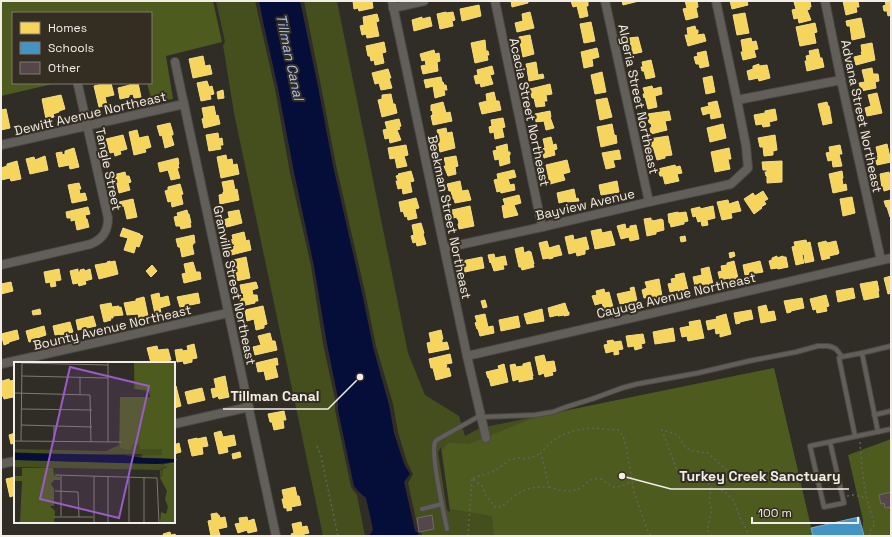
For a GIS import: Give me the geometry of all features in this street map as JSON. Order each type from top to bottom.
[{"type":"street","points":[[392,5],[424,1]]},
{"type":"street","name":"Acacia Street Northeast","points":[[495,1],[542,227]]},
{"type":"street","name":"Algeria Street Northeast","points":[[605,1],[648,202]]},
{"type":"street","points":[[716,1],[738,100],[841,80]]},
{"type":"street","name":"Advana Street Northeast","points":[[825,1],[841,80],[882,260]]},
{"type":"street","name":"Beekman Street Northeast","points":[[392,5],[486,438]]},
{"type":"street","name":"Granville Street Northeast","points":[[175,62],[276,536]]},
{"type":"street","name":"Tangle Street","points":[[1,265],[91,244],[96,242],[104,235],[108,224],[108,218],[78,85]]},
{"type":"street","name":"Bayview Avenue","points":[[445,248],[731,184],[748,168],[746,146],[738,100]]},
{"type":"street","name":"Dewitt Avenue Northeast","points":[[1,146],[184,104]]},
{"type":"street","name":"Cayuga Avenue Northeast","points":[[467,356],[891,258]]},
{"type":"street","name":"Bounty Avenue Northeast","points":[[1,364],[228,312]]},
{"type":"street","points":[[175,424],[249,407]]},
{"type":"street","points":[[1,464],[14,461]]},
{"type":"lane","points":[[447,529],[435,468],[435,442],[482,416],[535,415],[553,412],[637,384],[698,373],[818,346],[828,346],[836,349],[841,357],[839,358],[857,436]]},
{"type":"lane","points":[[841,357],[891,346]]},
{"type":"lane","points":[[862,353],[878,432]]},
{"type":"lane","points":[[874,415],[891,411]]},
{"type":"lane","points":[[830,442],[844,503],[824,507],[810,446],[891,429]]},
{"type":"lane","points":[[422,509],[442,504]]},
{"type":"path","points":[[472,478],[490,472],[502,466],[509,460],[518,458],[525,459],[541,453],[552,441],[567,433],[584,429],[618,430],[623,436],[626,446],[634,492],[647,529],[651,536]]},
{"type":"path","points":[[712,536],[707,530],[712,509],[709,501],[711,488],[704,476],[692,483],[677,470],[662,430],[678,435],[685,447],[692,451],[708,453],[732,475],[724,482],[724,491]]},
{"type":"path","points":[[857,436],[869,510],[875,524],[869,532],[870,536]]},
{"type":"path","points":[[317,446],[321,456],[338,536]]},
{"type":"path","points":[[541,453],[549,487]]},
{"type":"path","points":[[472,478],[483,486],[486,496],[496,508],[517,494],[531,487],[549,487],[567,491],[575,491],[590,480],[596,478],[603,480],[614,487],[619,487],[632,482]]},
{"type":"path","points":[[468,536],[472,478]]},
{"type":"path","points":[[711,488],[724,491],[734,501],[741,520],[750,536]]},
{"type":"path","points":[[843,497],[854,495],[867,498]]},
{"type":"green space","points":[[1,1],[213,1],[222,42],[166,56],[173,99],[152,102],[147,84],[152,84],[152,12],[12,12],[12,84],[53,84],[1,96]]},
{"type":"green space","points":[[216,1],[255,1],[275,89],[290,173],[311,266],[323,344],[335,399],[335,410],[351,487],[357,495],[365,536],[323,536],[234,113],[223,45],[225,42]]},
{"type":"green space","points":[[304,1],[337,1],[408,353],[425,395],[459,416],[465,436],[480,428],[774,368],[813,536],[422,536],[418,529],[408,483],[413,474],[407,462],[398,432],[393,404],[376,346],[336,165]],"holes":[[[441,447],[450,512],[447,510],[438,452]]]},
{"type":"green space","points":[[774,368],[813,536],[494,536],[492,516],[450,509],[442,451],[448,443],[469,444],[536,417]]},
{"type":"green space","points":[[891,439],[891,536],[862,536],[863,520],[848,455]]},
{"type":"water","points":[[259,1],[300,1],[333,166],[373,347],[389,405],[394,433],[404,464],[410,474],[404,482],[415,531],[418,533],[418,536],[369,536],[373,530],[366,498],[354,486],[338,410],[338,398],[314,266]]},
{"type":"building: Homes","points":[[353,1],[372,1],[373,8],[359,11],[358,8],[354,9]]},
{"type":"building: Homes","points":[[511,1],[528,1],[528,3],[512,7]]},
{"type":"building: Homes","points":[[571,1],[588,1],[588,6],[586,6],[588,16],[580,18],[577,6],[573,7]]},
{"type":"building: Homes","points":[[622,1],[639,1],[623,5]]},
{"type":"building: Homes","points":[[685,1],[697,1],[698,7],[696,8],[698,17],[686,20],[683,9],[687,8]]},
{"type":"building: Homes","points":[[730,1],[747,1],[748,5],[732,9]]},
{"type":"building: Homes","points":[[810,1],[811,7],[807,10],[811,20],[799,23],[798,18],[794,19],[792,10],[796,9],[794,2]]},
{"type":"building: Homes","points":[[843,1],[858,1],[859,7],[856,7],[857,12],[846,15]]},
{"type":"building: Homes","points":[[885,1],[891,1],[891,15],[888,16],[887,11],[884,11],[883,6],[886,5]]},
{"type":"building: Homes","points":[[479,5],[481,16],[462,21],[460,9]]},
{"type":"building: Homes","points":[[453,12],[455,20],[452,21],[453,26],[440,29],[437,14]]},
{"type":"building: Homes","points":[[530,12],[534,28],[517,32],[515,23],[523,21],[522,14]]},
{"type":"building: Homes","points":[[745,13],[749,33],[737,35],[733,15]]},
{"type":"building: Homes","points":[[377,14],[379,21],[376,22],[379,36],[367,38],[366,34],[362,35],[360,26],[364,25],[363,17]]},
{"type":"building: Homes","points":[[422,17],[422,19],[430,17],[432,26],[414,31],[412,20]]},
{"type":"building: Homes","points":[[861,18],[865,37],[852,40],[850,26],[847,26],[846,21]]},
{"type":"building: Homes","points":[[591,22],[595,41],[584,43],[580,24]]},
{"type":"building: Homes","points":[[815,23],[817,32],[814,33],[816,43],[800,46],[796,27]]},
{"type":"building: Homes","points":[[695,26],[696,30],[698,30],[697,35],[704,34],[706,41],[688,46],[685,35],[688,35],[687,28]]},
{"type":"building: Homes","points":[[530,35],[534,54],[523,57],[519,37]]},
{"type":"building: Homes","points":[[638,37],[642,52],[633,54],[629,38]]},
{"type":"building: Homes","points":[[751,38],[752,42],[756,41],[758,49],[754,50],[756,57],[743,60],[741,40]]},
{"type":"building: Homes","points":[[485,40],[486,51],[488,51],[489,55],[487,55],[488,60],[475,63],[471,43]]},
{"type":"building: Homes","points":[[384,42],[386,52],[382,53],[384,63],[375,65],[374,60],[371,61],[370,56],[368,56],[366,46]]},
{"type":"building: Homes","points":[[872,43],[875,60],[856,65],[854,57],[862,55],[861,45]]},
{"type":"building: Homes","points":[[597,48],[599,57],[592,59],[593,66],[584,68],[581,52]]},
{"type":"building: Homes","points":[[818,49],[824,67],[807,71],[805,61],[807,61],[806,56],[810,55],[809,51]]},
{"type":"building: Homes","points":[[434,50],[435,54],[439,53],[440,61],[437,62],[438,71],[423,74],[421,66],[426,65],[425,60],[422,61],[420,54]]},
{"type":"building: Homes","points":[[706,51],[709,66],[700,68],[699,64],[696,64],[694,57],[698,56],[697,53]]},
{"type":"building: Homes","points":[[203,56],[205,66],[210,65],[212,74],[193,78],[189,59]]},
{"type":"building: Homes","points":[[651,60],[655,77],[646,79],[644,71],[642,71],[641,67],[643,67],[642,62]]},
{"type":"building: Homes","points":[[536,62],[538,75],[543,74],[544,78],[529,81],[526,64]]},
{"type":"building: Homes","points":[[759,64],[759,66],[767,65],[770,78],[759,81],[758,78],[749,80],[747,71],[753,69],[753,66]]},
{"type":"building: Homes","points":[[492,66],[494,74],[490,75],[493,84],[481,87],[480,83],[476,84],[474,76],[478,75],[477,70]]},
{"type":"building: Homes","points":[[872,68],[873,74],[878,74],[879,81],[875,82],[876,88],[861,91],[859,83],[865,82],[862,70]]},
{"type":"building: Homes","points":[[388,69],[392,88],[381,90],[379,83],[375,84],[372,73]]},
{"type":"building: Homes","points":[[602,72],[606,92],[595,94],[591,75]]},
{"type":"building: Homes","points":[[712,76],[715,92],[706,94],[703,78]]},
{"type":"building: Homes","points":[[441,77],[447,90],[444,90],[445,95],[435,98],[433,86],[426,88],[424,80]]},
{"type":"building: Homes","points":[[207,81],[209,87],[212,86],[214,94],[210,95],[211,99],[201,101],[197,83]]},
{"type":"building: Homes","points":[[111,84],[114,95],[105,97],[107,105],[99,107],[94,86]]},
{"type":"building: Homes","points":[[138,84],[141,97],[134,98],[133,94],[129,95],[129,97],[120,99],[118,88]]},
{"type":"building: Homes","points":[[550,84],[552,94],[546,95],[547,101],[544,101],[545,106],[536,107],[530,89]]},
{"type":"building: Homes","points":[[652,86],[653,89],[661,87],[662,94],[655,96],[657,107],[648,109],[643,94],[645,94],[643,88]]},
{"type":"building: Homes","points":[[223,90],[224,98],[218,99],[217,92]]},
{"type":"building: Homes","points":[[494,92],[496,101],[499,101],[501,110],[482,114],[479,103],[487,101],[486,94]]},
{"type":"building: Homes","points":[[877,93],[882,113],[867,116],[865,108],[871,106],[868,95]]},
{"type":"building: Homes","points":[[391,94],[397,113],[382,117],[378,100],[382,99],[382,95]]},
{"type":"building: Homes","points":[[61,95],[65,109],[53,114],[54,117],[46,119],[42,99]]},
{"type":"building: Homes","points":[[607,98],[612,117],[600,120],[596,100]]},
{"type":"building: Homes","points":[[717,101],[721,117],[711,119],[710,113],[703,115],[701,108],[709,106],[708,103]]},
{"type":"building: Homes","points":[[443,102],[446,113],[450,112],[452,121],[433,125],[431,105]]},
{"type":"building: Homes","points":[[827,102],[832,123],[823,125],[818,104]]},
{"type":"building: Homes","points":[[214,106],[216,116],[218,115],[220,124],[204,128],[202,108]]},
{"type":"building: Homes","points":[[6,109],[10,128],[1,130],[1,110]]},
{"type":"building: Homes","points":[[775,109],[777,120],[769,122],[770,126],[763,127],[762,124],[756,125],[754,115]]},
{"type":"building: Homes","points":[[550,111],[550,117],[554,128],[546,130],[544,121],[536,122],[535,114]]},
{"type":"building: Homes","points":[[669,111],[671,120],[665,121],[667,130],[651,134],[650,128],[652,127],[649,123],[647,114]]},
{"type":"building: Homes","points":[[503,118],[505,127],[502,128],[504,137],[495,139],[494,132],[490,133],[489,127],[492,126],[491,120]]},
{"type":"building: Homes","points":[[399,119],[401,126],[399,127],[400,129],[397,130],[401,140],[390,143],[389,138],[385,139],[383,130],[387,129],[385,122]]},
{"type":"building: Homes","points":[[170,123],[174,145],[165,148],[162,135],[160,136],[157,126]]},
{"type":"building: Homes","points":[[612,124],[617,143],[601,147],[597,127]]},
{"type":"building: Homes","points":[[723,124],[726,138],[710,142],[707,128]]},
{"type":"building: Homes","points":[[446,128],[447,133],[452,132],[455,148],[440,152],[438,143],[440,142],[437,130]]},
{"type":"building: Homes","points":[[137,130],[139,138],[148,136],[151,147],[145,149],[146,152],[134,155],[129,132]]},
{"type":"building: Homes","points":[[218,133],[219,139],[222,138],[223,145],[220,145],[221,149],[209,151],[206,135]]},
{"type":"building: Homes","points":[[123,135],[127,149],[120,151],[121,154],[115,156],[114,152],[110,153],[106,139]]},
{"type":"building: Homes","points":[[775,135],[777,150],[773,151],[773,155],[764,156],[763,147],[760,147],[758,138]]},
{"type":"building: Homes","points":[[668,136],[672,155],[665,156],[665,158],[657,160],[649,139]]},
{"type":"building: Homes","points":[[551,137],[553,145],[556,144],[557,149],[554,150],[555,155],[544,158],[542,149],[545,148],[543,139]]},
{"type":"building: Homes","points":[[507,144],[508,152],[510,152],[510,163],[500,166],[499,159],[495,160],[493,151],[497,150],[496,147]]},
{"type":"building: Homes","points":[[887,144],[891,162],[877,165],[875,157],[878,156],[876,147]]},
{"type":"building: Homes","points":[[406,145],[408,155],[404,156],[407,166],[397,168],[395,158],[390,159],[388,148]]},
{"type":"building: Homes","points":[[840,145],[842,154],[839,154],[842,166],[833,167],[832,160],[828,161],[826,153],[830,152],[829,147]]},
{"type":"building: Homes","points":[[74,148],[79,167],[70,169],[69,165],[59,167],[56,153],[62,152],[62,155],[65,154],[65,151]]},
{"type":"building: Homes","points":[[729,148],[731,159],[728,159],[730,169],[715,172],[711,152]]},
{"type":"building: Homes","points":[[619,150],[621,159],[613,160],[615,167],[606,169],[602,153]]},
{"type":"building: Homes","points":[[226,155],[227,160],[232,159],[233,165],[237,164],[239,174],[221,178],[217,157]]},
{"type":"building: Homes","points":[[45,156],[48,170],[30,174],[26,159],[34,157],[35,160]]},
{"type":"building: Homes","points":[[456,156],[458,166],[455,167],[456,174],[448,176],[444,166],[446,166],[444,158]]},
{"type":"building: Homes","points":[[178,158],[179,168],[177,168],[180,178],[171,180],[168,170],[160,172],[158,163]]},
{"type":"building: Homes","points":[[567,160],[570,172],[563,174],[565,180],[550,184],[546,165]]},
{"type":"building: Homes","points":[[17,161],[21,179],[11,181],[10,178],[1,180],[1,168],[7,166],[7,164]]},
{"type":"building: Homes","points":[[782,161],[782,182],[767,183],[767,176],[765,172],[767,172],[767,170],[763,170],[762,162]]},
{"type":"building: Homes","points":[[675,165],[676,167],[680,166],[682,173],[677,174],[679,181],[665,184],[663,176],[660,176],[658,169]]},
{"type":"building: Homes","points":[[514,170],[516,177],[508,179],[510,185],[514,184],[515,190],[501,193],[500,191],[497,192],[494,180],[498,179],[497,174]]},
{"type":"building: Homes","points":[[411,171],[414,181],[410,182],[412,192],[403,194],[402,188],[398,189],[396,181],[398,181],[396,176],[399,175],[398,174]]},
{"type":"building: Homes","points":[[842,171],[843,185],[846,184],[847,190],[833,193],[829,174]]},
{"type":"building: Homes","points":[[125,172],[126,176],[129,176],[131,182],[128,183],[130,190],[119,193],[116,180],[114,181],[113,175]]},
{"type":"building: Homes","points":[[889,172],[891,189],[884,191],[883,187],[882,188],[880,174]]},
{"type":"building: Homes","points":[[233,180],[235,190],[237,189],[239,200],[220,204],[219,195],[223,194],[224,192],[222,182]]},
{"type":"building: Homes","points":[[460,181],[462,191],[468,190],[471,200],[455,203],[447,184]]},
{"type":"building: Homes","points":[[617,181],[619,192],[601,195],[599,185]]},
{"type":"building: Homes","points":[[79,183],[81,189],[79,189],[80,194],[85,193],[87,200],[72,203],[68,185]]},
{"type":"building: Homes","points":[[180,184],[183,194],[181,195],[183,204],[172,207],[171,201],[168,202],[165,191],[168,190],[168,187]]},
{"type":"building: Homes","points":[[574,189],[576,199],[578,198],[579,201],[559,203],[557,193]]},
{"type":"building: Homes","points":[[763,191],[768,199],[764,201],[766,204],[754,214],[744,199],[753,193],[755,196]]},
{"type":"building: Homes","points":[[519,195],[521,203],[514,205],[518,215],[504,218],[502,206],[505,205],[503,199]]},
{"type":"building: Homes","points":[[852,197],[855,213],[843,216],[840,199]]},
{"type":"building: Homes","points":[[416,198],[419,208],[415,209],[417,218],[408,220],[403,211],[401,212],[399,202]]},
{"type":"building: Homes","points":[[133,199],[137,217],[127,219],[124,206],[120,207],[119,202]]},
{"type":"building: Homes","points":[[728,200],[729,204],[738,201],[741,211],[731,213],[732,218],[722,220],[717,202]]},
{"type":"building: Homes","points":[[891,200],[891,217],[890,217],[884,201]]},
{"type":"building: Homes","points":[[470,206],[474,226],[459,229],[458,219],[457,217],[453,218],[452,210]]},
{"type":"building: Homes","points":[[713,206],[715,218],[707,220],[708,225],[702,226],[701,221],[698,222],[696,216],[693,217],[691,209],[700,207],[700,209]]},
{"type":"building: Homes","points":[[88,207],[90,214],[85,215],[89,227],[77,230],[75,220],[71,221],[71,218],[67,218],[66,212]]},
{"type":"building: Homes","points":[[187,210],[191,227],[181,229],[180,226],[176,226],[174,217],[178,216],[177,213]]},
{"type":"building: Homes","points":[[239,210],[242,223],[231,226],[228,212]]},
{"type":"building: Homes","points":[[686,212],[688,221],[684,222],[684,224],[671,227],[668,214]]},
{"type":"building: Homes","points":[[229,218],[231,226],[226,227],[224,220]]},
{"type":"building: Homes","points":[[651,218],[651,221],[663,220],[664,230],[647,236],[644,219]]},
{"type":"building: Homes","points":[[421,223],[426,244],[417,246],[416,242],[413,243],[411,236],[414,235],[412,225]]},
{"type":"building: Homes","points":[[625,224],[626,229],[630,228],[630,226],[636,225],[639,239],[630,241],[629,237],[621,239],[617,226]]},
{"type":"building: Homes","points":[[123,228],[143,236],[139,247],[136,246],[134,253],[124,250],[128,238],[120,236]]},
{"type":"building: Homes","points":[[601,229],[602,233],[611,231],[615,245],[595,249],[591,231]]},
{"type":"building: Homes","points":[[244,232],[246,241],[249,240],[251,250],[231,255],[229,248],[235,246],[232,244],[232,235]]},
{"type":"building: Homes","points":[[194,235],[195,243],[192,245],[194,254],[182,257],[180,247],[178,247],[176,239]]},
{"type":"building: Homes","points":[[573,235],[574,240],[586,237],[589,249],[585,250],[585,254],[577,256],[576,252],[569,254],[565,237]]},
{"type":"building: Homes","points":[[685,236],[686,241],[681,242],[680,237]]},
{"type":"building: Homes","points":[[806,240],[807,243],[810,242],[814,261],[805,263],[804,254],[802,255],[804,263],[796,265],[792,247],[795,246],[794,242]]},
{"type":"building: Homes","points":[[547,241],[549,248],[559,245],[562,255],[549,259],[543,259],[539,243]]},
{"type":"building: Homes","points":[[826,241],[827,243],[836,241],[839,253],[822,260],[818,243]]},
{"type":"building: Homes","points":[[523,247],[524,253],[529,251],[531,252],[534,267],[522,270],[521,267],[519,267],[515,249]]},
{"type":"building: Homes","points":[[734,252],[735,256],[730,258],[729,253]]},
{"type":"building: Homes","points":[[494,254],[495,258],[505,256],[507,265],[503,265],[504,269],[494,271],[488,255]]},
{"type":"building: Homes","points":[[777,256],[777,258],[783,256],[786,257],[788,267],[771,269],[769,261]]},
{"type":"building: Homes","points":[[246,257],[250,278],[236,281],[233,260]]},
{"type":"building: Homes","points":[[482,257],[484,268],[465,272],[462,261]]},
{"type":"building: Homes","points":[[115,261],[118,274],[99,279],[95,265]]},
{"type":"building: Homes","points":[[734,261],[738,278],[720,280],[718,272],[722,271],[721,266],[727,265],[727,263]]},
{"type":"building: Homes","points":[[760,261],[763,272],[745,275],[743,265]]},
{"type":"building: Homes","points":[[193,262],[196,272],[200,272],[201,279],[184,283],[182,274],[186,273],[184,264]]},
{"type":"building: Homes","points":[[152,265],[157,271],[151,277],[146,271]]},
{"type":"building: Homes","points":[[709,267],[713,284],[695,286],[693,277],[702,275],[701,269]]},
{"type":"building: Homes","points":[[59,269],[61,280],[55,281],[56,286],[51,287],[50,282],[46,283],[44,272]]},
{"type":"building: Homes","points":[[78,269],[78,272],[80,272],[80,270],[84,269],[85,271],[90,269],[92,279],[85,281],[86,284],[79,286],[78,283],[73,284],[70,271]]},
{"type":"building: Homes","points":[[684,273],[688,290],[670,292],[668,284],[672,283],[671,279],[676,278],[675,275]]},
{"type":"building: Homes","points":[[891,276],[891,293],[888,294],[884,278]]},
{"type":"building: Homes","points":[[659,279],[662,296],[644,298],[642,290],[647,288],[645,282]]},
{"type":"building: Homes","points":[[877,281],[879,297],[864,300],[860,284]]},
{"type":"building: Homes","points":[[11,282],[13,291],[1,294],[1,284]]},
{"type":"building: Homes","points":[[256,282],[258,288],[252,290],[253,295],[257,295],[258,301],[241,306],[240,299],[244,298],[240,285]]},
{"type":"building: Homes","points":[[634,287],[637,301],[620,304],[617,294],[631,291],[630,288]]},
{"type":"building: Homes","points":[[853,288],[855,298],[838,302],[836,291]]},
{"type":"building: Homes","points":[[604,289],[605,293],[609,292],[613,307],[604,309],[602,303],[595,305],[592,296],[597,295],[596,291]]},
{"type":"building: Homes","points":[[159,293],[160,298],[168,296],[170,305],[160,308],[161,313],[155,314],[151,295]]},
{"type":"building: Homes","points":[[198,293],[200,303],[180,307],[177,297]]},
{"type":"building: Homes","points":[[826,295],[829,306],[826,307],[827,311],[817,313],[816,309],[813,310],[810,299]]},
{"type":"building: Homes","points":[[144,297],[148,316],[139,318],[138,314],[127,315],[124,303],[136,301],[136,299]]},
{"type":"building: Homes","points":[[802,298],[804,308],[787,313],[784,301]]},
{"type":"building: Homes","points":[[485,300],[487,307],[483,308],[481,301]]},
{"type":"building: Homes","points":[[111,303],[112,307],[121,307],[123,315],[113,316],[113,318],[110,318],[111,320],[104,322],[100,305]]},
{"type":"building: Homes","points":[[565,303],[569,315],[550,317],[548,308]]},
{"type":"building: Homes","points":[[766,305],[768,312],[774,311],[776,320],[761,323],[758,307]]},
{"type":"building: Homes","points":[[263,306],[267,324],[264,325],[264,328],[256,330],[254,319],[247,321],[245,310]]},
{"type":"building: Homes","points":[[40,309],[41,314],[33,315],[32,311]]},
{"type":"building: Homes","points":[[542,309],[544,321],[527,324],[524,314]]},
{"type":"building: Homes","points":[[751,310],[753,319],[736,324],[734,313]]},
{"type":"building: Homes","points":[[485,314],[488,327],[493,326],[494,333],[480,336],[475,323],[477,322],[475,316]]},
{"type":"building: Homes","points":[[726,314],[731,334],[720,337],[720,333],[716,334],[715,328],[708,330],[706,321],[717,319],[716,317]]},
{"type":"building: Homes","points":[[93,316],[96,326],[78,330],[76,320]]},
{"type":"building: Homes","points":[[518,316],[520,327],[501,331],[499,320]]},
{"type":"building: Homes","points":[[700,320],[704,338],[688,341],[687,336],[682,337],[680,328],[690,326],[689,322]]},
{"type":"building: Homes","points":[[70,322],[73,332],[55,335],[53,326]]},
{"type":"building: Homes","points":[[44,326],[46,335],[37,338],[38,340],[29,342],[26,331]]},
{"type":"building: Homes","points":[[673,328],[675,341],[655,344],[653,332]]},
{"type":"building: Homes","points":[[17,330],[19,339],[4,345],[1,334]]},
{"type":"building: Homes","points":[[441,330],[443,339],[442,343],[447,342],[449,349],[429,353],[427,343],[431,342],[429,333]]},
{"type":"building: Homes","points":[[270,333],[272,341],[275,341],[277,350],[255,355],[253,347],[261,345],[258,336]]},
{"type":"building: Homes","points":[[643,334],[645,343],[641,344],[642,348],[635,350],[634,346],[628,347],[626,336]]},
{"type":"building: Homes","points":[[613,340],[614,342],[621,341],[623,349],[618,350],[619,354],[614,355],[614,351],[606,353],[604,345],[608,344],[607,341]]},
{"type":"building: Homes","points":[[194,344],[197,358],[192,359],[192,362],[184,364],[183,361],[177,362],[175,350],[188,350],[187,346]]},
{"type":"building: Homes","points":[[157,346],[158,350],[168,349],[171,360],[164,362],[151,362],[147,348]]},
{"type":"building: Homes","points":[[450,354],[452,363],[446,364],[446,368],[449,368],[451,376],[436,380],[429,359]]},
{"type":"building: Homes","points":[[544,355],[546,362],[554,361],[556,371],[552,372],[553,375],[545,377],[544,373],[539,375],[535,357]]},
{"type":"building: Homes","points":[[277,358],[278,365],[275,365],[278,377],[266,380],[264,371],[258,372],[256,363]]},
{"type":"building: Homes","points":[[530,362],[533,379],[519,382],[519,379],[513,381],[510,365],[515,364],[516,367],[523,366],[523,364]]},
{"type":"building: Homes","points":[[504,364],[508,382],[491,386],[486,372],[499,369],[498,366]]},
{"type":"building: Homes","points":[[225,376],[229,397],[219,399],[218,396],[213,398],[211,389],[216,388],[214,379]]},
{"type":"building: Homes","points":[[9,379],[10,381],[14,380],[13,397],[4,399],[3,396],[1,396],[2,381]]},
{"type":"building: Homes","points":[[175,386],[181,406],[175,408]]},
{"type":"building: Homes","points":[[202,388],[205,400],[188,404],[185,392]]},
{"type":"building: Homes","points":[[284,411],[286,420],[283,420],[284,428],[274,430],[268,414]]},
{"type":"building: Homes","points":[[221,431],[223,437],[234,435],[236,445],[227,447],[228,452],[219,454],[214,433]]},
{"type":"building: Homes","points":[[14,433],[14,443],[11,444],[9,435]]},
{"type":"building: Homes","points":[[206,437],[208,446],[202,447],[203,454],[192,456],[188,440]]},
{"type":"building: Homes","points":[[179,443],[181,452],[175,454],[175,445]]},
{"type":"building: Homes","points":[[240,452],[241,457],[233,459],[232,454]]},
{"type":"building: Homes","points":[[14,477],[14,495],[10,497],[6,479]]},
{"type":"building: Homes","points":[[295,487],[301,505],[291,507],[292,510],[287,511],[287,508],[284,508],[282,490]]},
{"type":"building: Homes","points":[[217,513],[220,518],[225,517],[227,527],[218,529],[220,535],[211,536],[208,521],[212,520],[211,514]]},
{"type":"building: Homes","points":[[247,517],[248,521],[254,519],[257,531],[248,533],[247,530],[238,533],[235,524],[240,523],[239,518]]},
{"type":"building: Homes","points":[[301,522],[302,527],[307,526],[309,533],[304,534],[304,536],[292,536],[291,534],[294,533],[292,524]]},
{"type":"building: Homes","points":[[170,532],[171,535],[175,534],[176,536],[164,536],[163,534]]},
{"type":"building: Schools","points":[[859,517],[864,536],[813,536],[811,528]]},
{"type":"building: Other","points":[[891,492],[891,508],[885,508],[884,503],[881,504],[879,495]]},
{"type":"building: Other","points":[[432,515],[434,529],[419,532],[417,518]]},
{"type":"place","name":"Tillman Canal","points":[[360,377]]},
{"type":"place","name":"Turkey Creek Sanctuary","points":[[622,476]]}]
